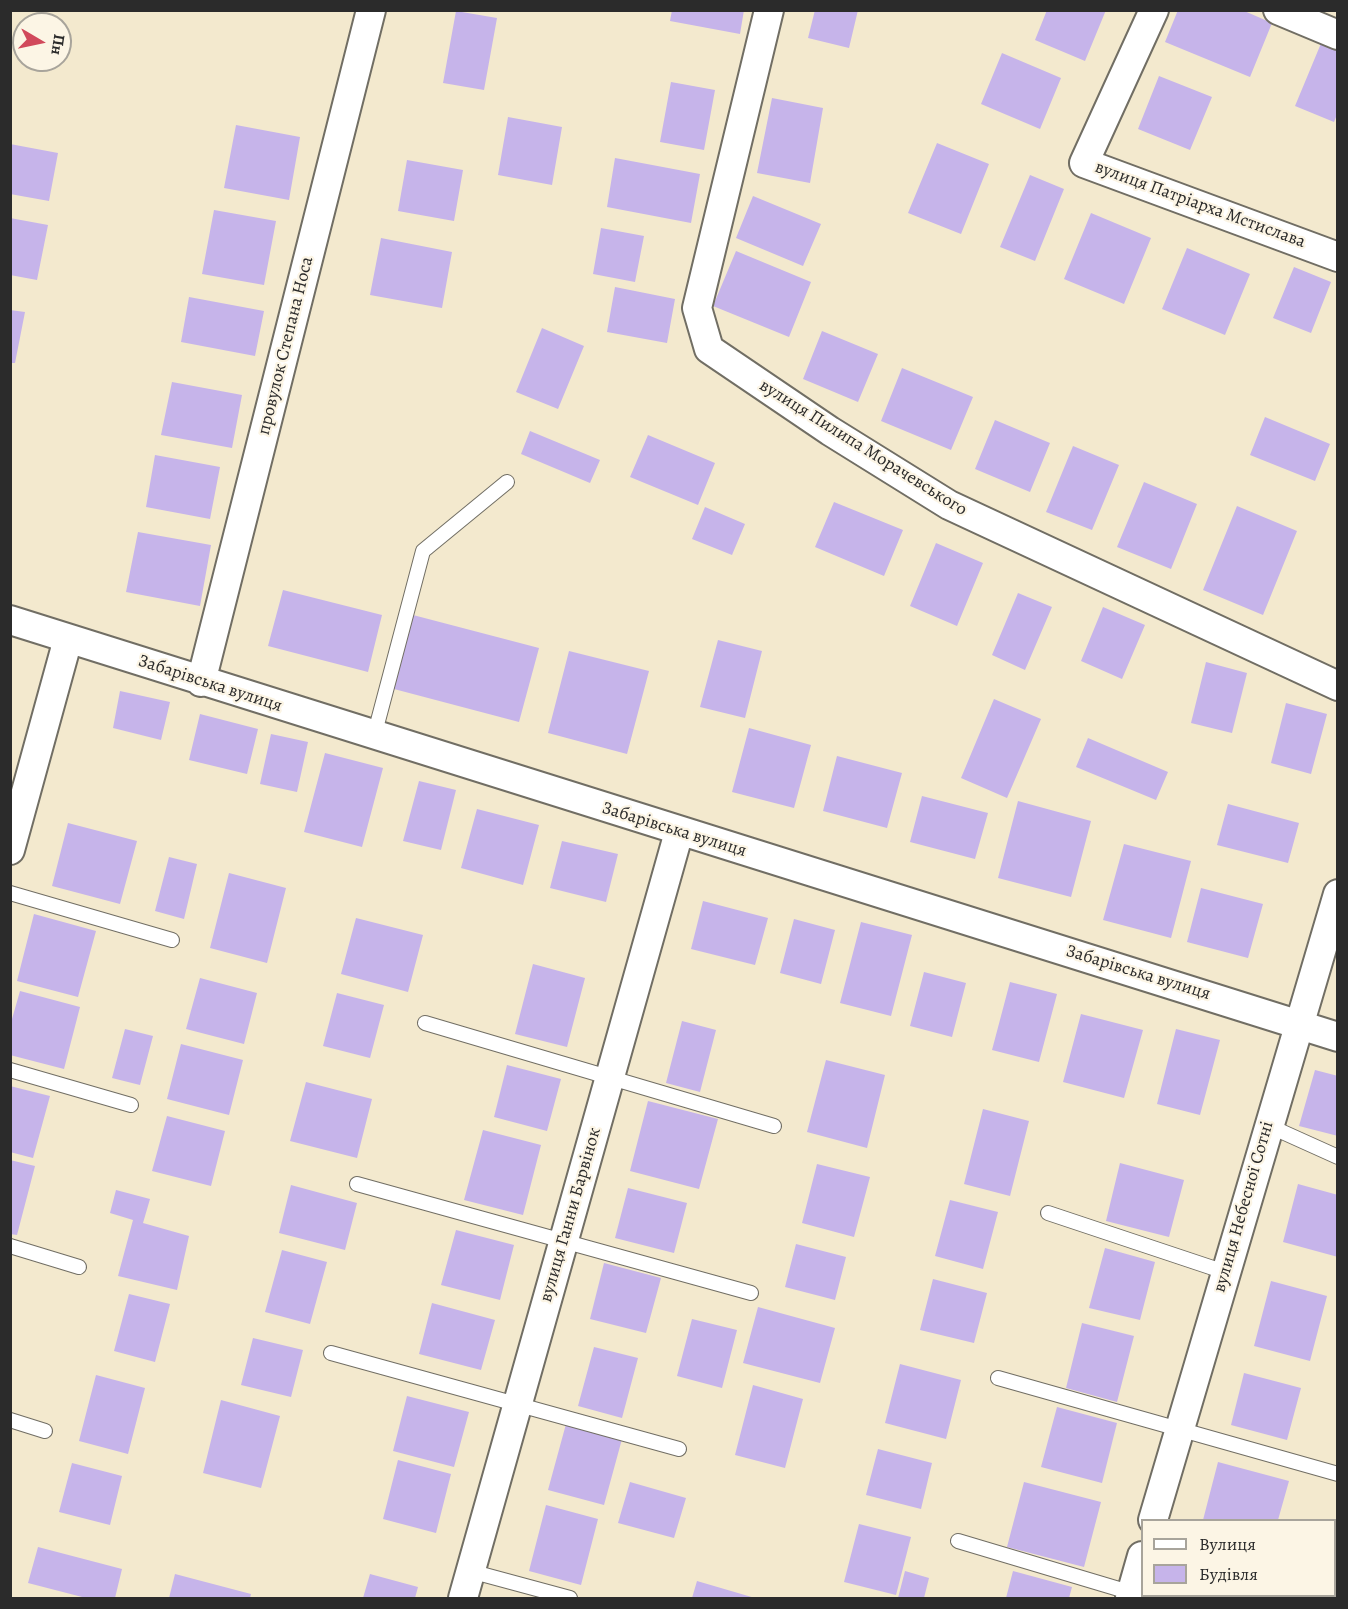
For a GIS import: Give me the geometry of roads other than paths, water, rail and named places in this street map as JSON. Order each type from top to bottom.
[{"type":"street","name":"провулок Степана Носа","points":[[201,682],[371,10]]},
{"type":"street","name":"вулиця Пилипа Морачевського","points":[[769,10],[697,308],[709,349],[830,431],[949,505],[1338,686]]},
{"type":"street","name":"вулиця Патріарха Мстислава","points":[[1154,10],[1084,164],[1338,257]]},
{"type":"street","points":[[1278,10],[1338,35]]},
{"type":"street","name":"Забарівська вулиця","points":[[10,620],[201,682],[1338,1037]]},
{"type":"street","points":[[10,850],[68,639]]},
{"type":"street","name":"вулиця Ганни Барвінок","points":[[463,1599],[679,832]]},
{"type":"street","name":"вулиця Небесної Сотні","points":[[1154,1519],[1267,1125],[1338,894]]},
{"type":"street","points":[[1137,1597],[1141,1570]]},
{"type":"lane","points":[[374,736],[423,551],[507,482]]},
{"type":"lane","points":[[10,893],[172,940]]},
{"type":"lane","points":[[424,1023],[774,1126]]},
{"type":"lane","points":[[10,1070],[131,1105]]},
{"type":"lane","points":[[1267,1125],[1338,1157]]},
{"type":"lane","points":[[357,1184],[751,1293]]},
{"type":"lane","points":[[1048,1213],[1225,1272]]},
{"type":"lane","points":[[10,1246],[79,1267]]},
{"type":"lane","points":[[331,1353],[679,1449]]},
{"type":"lane","points":[[998,1378],[1338,1474]]},
{"type":"lane","points":[[10,1420],[45,1431]]},
{"type":"lane","points":[[958,1541],[1137,1597]]},
{"type":"lane","points":[[470,1571],[570,1599]]}]
